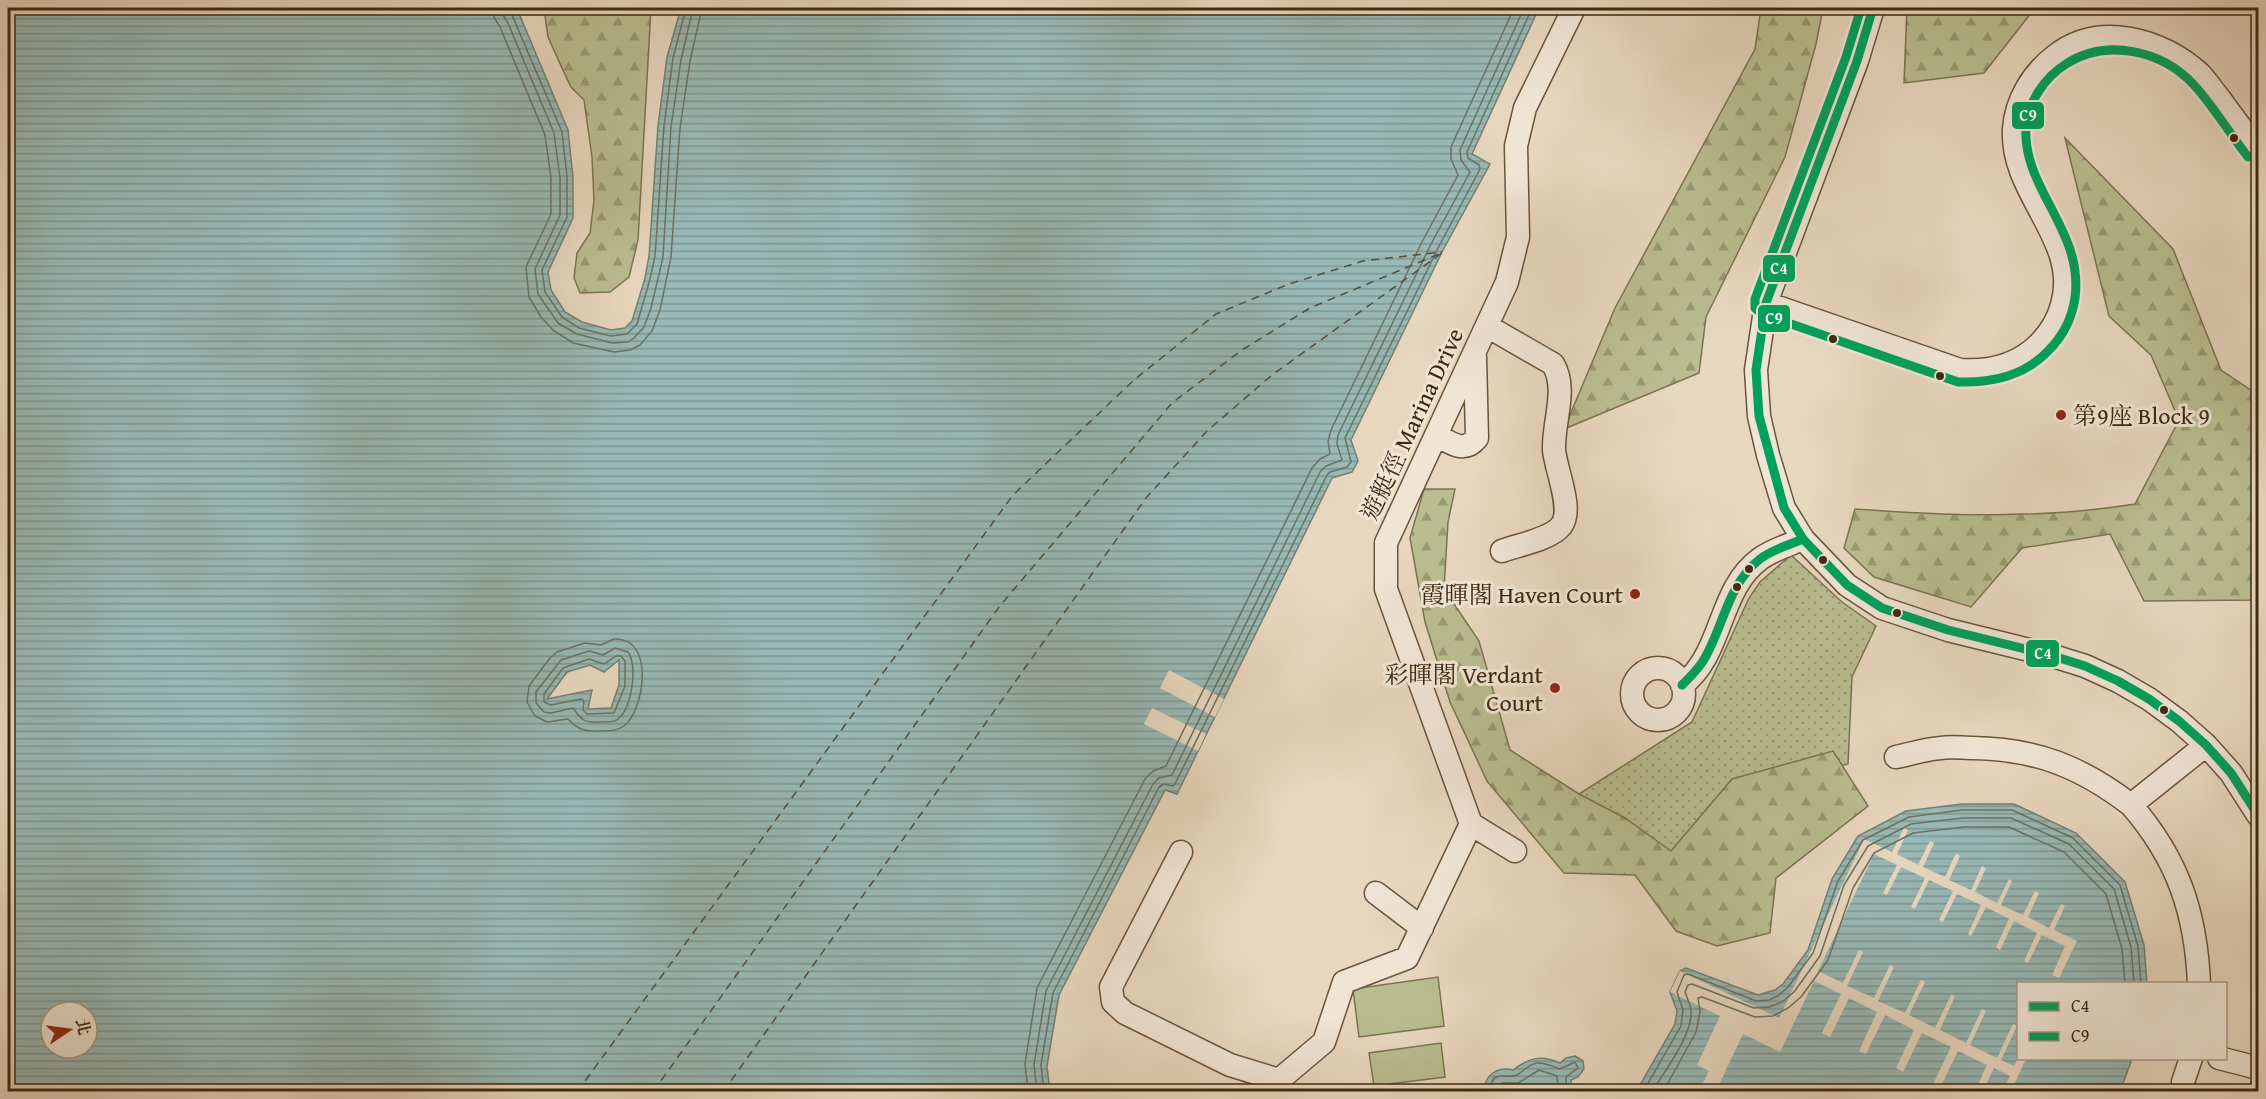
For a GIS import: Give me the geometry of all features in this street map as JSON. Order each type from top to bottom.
[{"type":"street","name":"遊艇徑 Marina Drive","points":[[1471,824],[1386,589],[1386,543],[1507,282],[1518,237],[1516,146],[1525,108],[1574,8]]},
{"type":"street","points":[[1873,8],[1857,61],[1767,303],[1756,370],[1759,416],[1784,508],[1803,539],[1847,585],[1882,608],[1948,630],[2085,666],[2149,699],[2179,721],[2205,745],[2231,773],[2258,812]]},
{"type":"street","points":[[1767,303],[1960,370],[1991,370],[2006,366],[2033,350],[2044,339],[2060,312],[2064,297],[2064,266],[2061,251],[2022,175],[2015,153],[2014,129],[2018,106],[2028,84],[2043,65],[2061,51],[2083,41],[2106,37],[2129,37],[2152,44],[2188,64],[2202,76],[2259,150]]},
{"type":"street","points":[[1487,326],[1553,364],[1559,374],[1561,386],[1556,414],[1554,450],[1567,514],[1563,525],[1555,533],[1502,551]]},
{"type":"street","points":[[1436,435],[1456,446],[1464,447],[1472,444],[1477,438],[1475,352]]},
{"type":"street","points":[[1682,685],[1693,677],[1702,663],[1736,586],[1760,559],[1803,539]]},
{"type":"street","points":[[2131,805],[2205,745]]},
{"type":"street","points":[[1896,757],[1942,747],[1990,748],[2029,753],[2063,764],[2101,782],[2131,805],[2148,825],[2172,863],[2187,899],[2197,947],[2199,982]]},
{"type":"street","points":[[1181,852],[1111,987],[1113,1002],[1125,1013],[1230,1065],[1279,1080],[1324,1041],[1344,982],[1407,958],[1471,824],[1515,851]]},
{"type":"street","points":[[1376,893],[1422,928]]},
{"type":"street","points":[[2182,1082],[2191,1060]]},
{"type":"street","points":[[2224,1060],[2259,1068]]},
{"type":"green space","points":[[544,8],[651,8],[638,240],[629,277],[610,292],[580,293],[574,278],[577,253],[590,233],[594,200],[592,157],[584,100],[571,87],[548,37]]},
{"type":"green space","points":[[1761,8],[1823,8],[1816,44],[1785,157],[1706,317],[1699,373],[1564,429],[1615,308],[1755,49]]},
{"type":"green space","points":[[1907,8],[2035,8],[1984,73],[1904,83]]},
{"type":"green space","points":[[2065,138],[2173,249],[2221,370],[2258,395],[2258,600],[2144,601],[2110,534],[2022,548],[1971,607],[1874,577],[1844,548],[1855,509],[1995,515],[2066,512],[2135,504],[2179,420],[2151,355],[2109,316]]},
{"type":"green space","points":[[1424,489],[1455,489],[1448,522],[1444,589],[1479,641],[1510,750],[1579,794],[1625,818],[1671,851],[1732,779],[1833,751],[1868,806],[1776,878],[1770,933],[1717,946],[1676,931],[1635,875],[1564,873],[1487,781],[1450,702],[1425,622],[1410,538]]},
{"type":"green space","points":[[1791,555],[1842,602],[1876,626],[1852,677],[1848,764],[1758,789],[1695,849],[1660,855],[1579,794],[1692,722],[1749,598],[1760,582]]},
{"type":"green space","points":[[1438,977],[1444,1026],[1359,1037],[1353,989]]},
{"type":"green space","points":[[1441,1043],[1445,1077],[1374,1086],[1369,1053]]},
{"type":"water","points":[[8,8],[513,8],[520,16],[568,130],[573,177],[573,218],[548,272],[551,290],[565,312],[582,322],[611,330],[625,328],[632,321],[645,278],[649,256],[658,126],[667,57],[681,8],[1539,8],[1472,154],[1490,164],[1442,252],[1351,440],[1358,461],[1352,472],[1332,478],[1177,794],[1165,790],[1059,995],[1047,1066],[1050,1092],[8,1091]],"holes":[[[619,660],[619,685],[611,708],[588,709],[592,690],[547,699],[567,672],[590,665],[604,672]]]},
{"type":"water","points":[[1962,804],[2014,804],[2076,833],[2125,882],[2144,945],[2147,982],[2017,982],[2017,1060],[2132,1060],[2120,1091],[1636,1092],[1675,1024],[1677,1011],[1670,992],[1680,971],[1686,968],[1758,995],[1775,990],[1783,984],[1808,950],[1832,879],[1858,836],[1906,811]]},
{"type":"water","points":[[1575,1056],[1583,1061],[1584,1069],[1578,1077],[1571,1080],[1572,1091],[1484,1091],[1489,1076],[1502,1069],[1513,1070],[1524,1063],[1541,1058],[1560,1063],[1566,1058]]},
{"type":"pier","points":[[1169,670],[1224,699],[1215,717],[1160,688]]},
{"type":"pier","points":[[1152,708],[1206,734],[1198,751],[1144,724]]},
{"type":"pier","points":[[1904,828],[1908,830],[1897,854],[1918,865],[1930,841],[1934,843],[1923,867],[1945,877],[1956,853],[1960,856],[1949,880],[1971,890],[1982,866],[1986,868],[1975,892],[1997,903],[2009,879],[2012,881],[2001,905],[2023,915],[2035,891],[2039,893],[2028,917],[2049,928],[2061,904],[2065,906],[2054,930],[2077,941],[2059,978],[2052,975],[2065,946],[2042,935],[2028,963],[2024,961],[2037,933],[2014,921],[2000,950],[1996,947],[2009,919],[1986,907],[1971,936],[1968,934],[1981,905],[1957,894],[1943,922],[1939,920],[1953,891],[1929,880],[1915,909],[1911,907],[1925,878],[1901,867],[1887,895],[1883,893],[1897,865],[1874,854],[1818,971],[1843,983],[1859,950],[1863,952],[1847,986],[1874,998],[1890,965],[1894,967],[1878,1001],[1905,1013],[1921,980],[1925,982],[1909,1015],[1935,1028],[1951,995],[1955,996],[1940,1030],[1966,1043],[1982,1009],[1986,1011],[1970,1045],[1997,1058],[2013,1024],[2017,1026],[2001,1060],[2014,1066],[2017,1060],[2026,1060],[2011,1091],[2003,1091],[2010,1076],[1994,1068],[1983,1091],[1975,1091],[1987,1065],[1958,1051],[1939,1090],[1932,1086],[1951,1047],[1922,1033],[1903,1072],[1896,1068],[1914,1030],[1885,1015],[1866,1054],[1859,1051],[1877,1012],[1849,998],[1830,1037],[1822,1033],[1841,994],[1814,981],[1780,1052],[1743,1034],[1716,1091],[1699,1091],[1709,1071],[1697,1065],[1720,1016],[1670,992],[1680,971],[1779,1018],[1864,839],[1892,852]]},
{"type":"ferry route","points":[[577,1092],[1013,495],[1134,380],[1216,314],[1289,284],[1363,261],[1442,252]]},
{"type":"ferry route","points":[[723,1092],[1146,498],[1207,431],[1272,375],[1442,253]]},
{"type":"ferry route","points":[[653,1092],[999,607],[1172,403],[1242,350],[1310,308],[1439,254]]},
{"type":"transit line","name":"C9","points":[[1861,8],[1846,57],[1755,299],[1755,308],[1762,314],[1958,382],[1984,381],[2008,376],[2040,359],[2059,339],[2069,320],[2075,298],[2075,274],[2071,251],[2033,170],[2027,149],[2027,118],[2039,91],[2051,76],[2058,69],[2082,56],[2098,51],[2116,50],[2150,56],[2166,63],[2194,85],[2248,157]]},
{"type":"transit line","name":"C4","points":[[1873,8],[1857,61],[1766,303],[1756,370],[1759,416],[1784,508],[1803,539],[1847,585],[1882,608],[1948,630],[2085,666],[2149,699],[2206,745],[2231,773],[2258,815]]},
{"type":"transit line","name":"C4","points":[[1682,685],[1704,660],[1734,592],[1750,569],[1770,552],[1803,539]]},
{"type":"place","name":"第9座 Block 9","points":[[2061,415]]},
{"type":"place","name":"霞暉閣 Haven Court","points":[[1635,594]]},
{"type":"place","name":"彩暉閣 Verdant Court","points":[[1555,688]]}]
